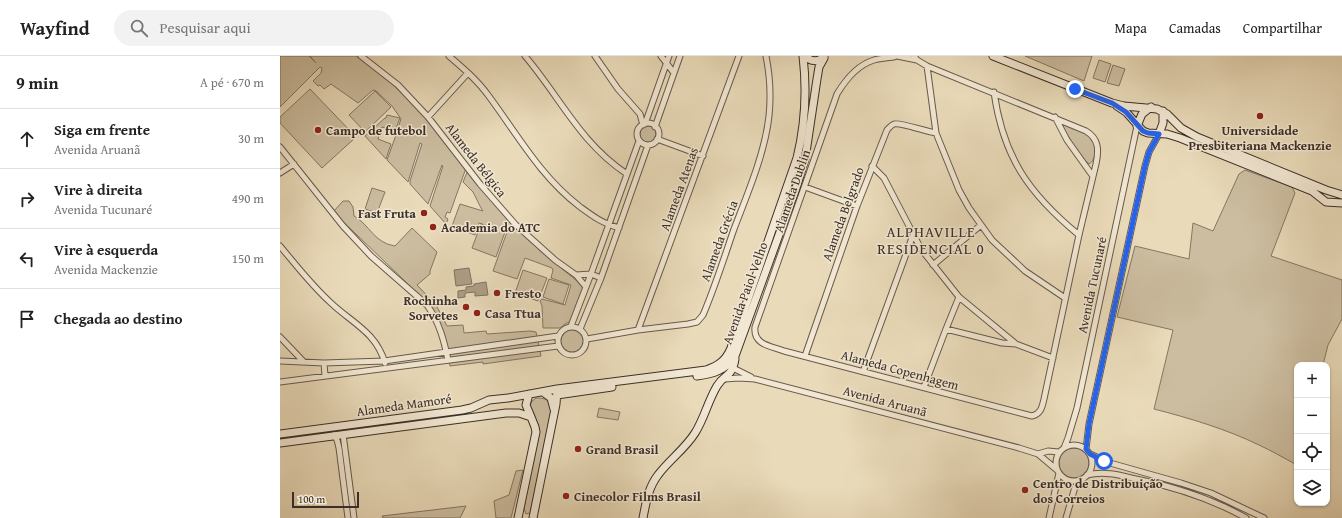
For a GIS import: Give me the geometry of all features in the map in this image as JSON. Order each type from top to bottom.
[{"type":"main road","name":"Avenida Paiol Velho","points":[[804,56],[816,61],[825,57]]},
{"type":"main road","name":"Avenida Paiol Velho","points":[[557,392],[706,370],[713,368],[725,360],[731,348],[797,158],[801,140],[804,108],[804,56]]},
{"type":"main road","points":[[993,56],[1112,103],[1133,108],[1151,107],[1163,111],[1181,128],[1197,138],[1342,195]]},
{"type":"main road","name":"Avenida Paiol Velho","points":[[557,392],[710,374],[724,368],[729,364],[735,356],[796,188],[805,159],[819,67],[825,57]]},
{"type":"main road","points":[[1112,103],[1126,112],[1143,131],[1148,133],[1175,136],[1248,164],[1312,191],[1325,201],[1342,203]]},
{"type":"main road","points":[[1137,126],[1142,114],[1151,107]]},
{"type":"main road","points":[[1159,134],[1163,123],[1163,111]]},
{"type":"main road","points":[[1325,201],[1333,198],[1329,191]]},
{"type":"main road","points":[[1325,201],[1323,193],[1329,191]]},
{"type":"main road","points":[[643,518],[646,500],[654,482],[665,466],[694,435],[701,423],[716,388],[733,368],[735,356]]},
{"type":"main road","points":[[710,374],[725,379]]},
{"type":"main road","name":"Alameda Mamoré","points":[[280,434],[466,409],[489,400],[543,392],[557,392]]},
{"type":"main road","points":[[543,392],[551,398],[554,411]]},
{"type":"main road","points":[[529,394],[526,405],[536,432],[519,514],[525,517],[533,518],[557,392]]},
{"type":"main road","points":[[435,413],[436,422]]},
{"type":"main road","name":"Alameda Mamoré","points":[[280,443],[436,422],[519,413],[531,417]]},
{"type":"main road","points":[[296,432],[297,440]]},
{"type":"street","name":"Alameda Bélgica","points":[[361,56],[398,85],[428,117],[480,184],[515,224],[555,260],[576,275],[586,287]]},
{"type":"street","points":[[449,56],[468,73],[488,95],[542,171],[557,188],[598,220],[619,228]]},
{"type":"street","points":[[525,56],[537,70],[586,138],[604,156],[627,174]]},
{"type":"street","points":[[595,56],[618,89],[640,114],[644,124]]},
{"type":"street","points":[[661,56],[674,73]]},
{"type":"street","points":[[644,124],[649,124],[655,127],[658,132],[657,139],[654,143],[648,145],[639,141],[637,136],[638,130],[644,124],[669,56]]},
{"type":"street","points":[[655,127],[680,56]]},
{"type":"street","name":"Alameda Atenas","points":[[638,330],[739,56]]},
{"type":"street","name":"Alameda Grécia","points":[[586,339],[638,330],[688,324],[697,322],[703,315],[750,185],[767,131],[770,93],[769,70],[766,56]]},
{"type":"street","points":[[894,56],[915,58],[927,66],[1086,130],[1094,137],[1098,146],[1098,152],[1053,358],[1016,344],[1002,343],[946,329]]},
{"type":"street","name":"Alameda Dublin","points":[[763,344],[756,338],[755,327],[837,94],[844,82],[862,66],[877,58],[894,56]]},
{"type":"street","points":[[927,66],[936,133],[958,190],[992,240],[1025,272],[1065,298]]},
{"type":"street","points":[[428,117],[468,73]]},
{"type":"street","points":[[994,92],[997,115],[1006,143],[1020,171],[1048,208],[1079,235]]},
{"type":"street","points":[[1055,117],[1067,140],[1092,175]]},
{"type":"street","name":"Alameda Belgrado","points":[[805,356],[857,206],[887,130],[894,124],[900,123],[919,130],[936,133]]},
{"type":"street","name":"Avenida Tucunaré","points":[[1064,448],[1077,408],[1137,126]]},
{"type":"street","name":"Avenida Tucunaré","points":[[1088,451],[1089,424],[1145,166],[1149,152],[1159,134]]},
{"type":"street","points":[[657,139],[703,156]]},
{"type":"street","points":[[570,326],[580,329],[585,335],[586,346],[584,350],[578,354],[570,355],[563,352],[558,346],[558,336],[562,331],[570,326],[591,274],[639,141]]},
{"type":"street","points":[[580,329],[601,278],[648,145]]},
{"type":"street","points":[[280,147],[343,226],[371,256],[427,305],[433,313],[441,331],[448,360]]},
{"type":"street","points":[[280,173],[294,164]]},
{"type":"street","points":[[872,166],[884,178],[913,236],[933,265],[959,297],[1016,344]]},
{"type":"street","points":[[805,187],[857,206]]},
{"type":"street","points":[[933,265],[981,225]]},
{"type":"street","points":[[863,372],[913,236]]},
{"type":"street","points":[[280,246],[331,303],[371,336],[378,344],[386,368]]},
{"type":"street","points":[[576,275],[591,274],[601,278]]},
{"type":"street","points":[[924,387],[959,297]]},
{"type":"street","points":[[280,361],[324,363],[384,361],[558,336]]},
{"type":"street","points":[[280,337],[303,361]]},
{"type":"street","name":"Alameda Copenhagem","points":[[763,344],[1032,416],[1038,413],[1042,408],[1053,358]]},
{"type":"street","points":[[280,382],[558,346]]},
{"type":"street","points":[[324,363],[325,376]]},
{"type":"street","points":[[733,368],[755,379]]},
{"type":"street","name":"Avenida Aruanã","points":[[725,379],[755,379],[1038,454],[1058,471]]},
{"type":"street","points":[[343,434],[342,448],[348,518]]},
{"type":"street","points":[[334,435],[342,448],[354,518]]},
{"type":"street","points":[[1049,518],[1058,471],[1056,457],[1064,448],[1070,445],[1075,445],[1110,463],[1211,493],[1264,518]]},
{"type":"street","name":"Avenida Aruanã","points":[[1038,454],[1048,451],[1059,452]]},
{"type":"street","points":[[1066,518],[1075,487],[1085,477],[1092,465],[1088,451]]},
{"type":"street","points":[[1106,473],[1110,463]]},
{"type":"street","points":[[1058,471],[1065,478],[1071,481],[1106,473],[1149,482],[1205,498],[1223,505],[1246,518]]},
{"type":"shaded area","points":[[280,56],[309,56],[316,63],[310,56],[356,56],[387,79],[418,108],[466,168],[450,213],[447,212],[445,217],[448,219],[446,224],[430,206],[443,166],[442,165],[428,204],[410,184],[422,144],[420,143],[408,182],[387,160],[396,135],[399,135],[396,134],[401,119],[392,106],[373,90],[358,103],[331,84],[324,89],[320,85],[318,86],[313,81],[321,73],[322,68],[320,67],[280,107]]},
{"type":"shaded area","points":[[1025,56],[1092,56],[1084,81]]},
{"type":"shaded area","points":[[1099,60],[1111,64],[1105,82],[1093,78]]},
{"type":"shaded area","points":[[1113,65],[1125,69],[1119,86],[1107,83]]},
{"type":"shaded area","name":"Campo de futebol","points":[[310,89],[356,137],[322,168],[280,123],[280,117]]},
{"type":"shaded area","points":[[375,91],[391,107],[365,132],[349,115]]},
{"type":"shaded area","points":[[387,115],[400,118],[395,131],[382,127],[378,139],[391,144],[386,159],[365,136],[386,118]]},
{"type":"shaded area","points":[[1064,123],[1090,135],[1096,146],[1094,159],[1091,163],[1089,164],[1081,156],[1071,142],[1063,127]]},
{"type":"shaded area","points":[[648,126],[654,128],[656,134],[654,140],[648,142],[642,140],[640,134],[642,128]]},
{"type":"shaded area","points":[[468,170],[510,223],[545,255],[582,285],[583,290],[571,321],[560,328],[543,328],[542,306],[540,301],[542,299],[565,305],[571,285],[551,278],[552,268],[525,258],[517,279],[493,271],[507,232],[505,232],[496,257],[472,248],[481,224],[488,226],[479,223],[475,235],[452,226],[460,204],[483,211],[473,192],[463,182]]},
{"type":"shaded area","points":[[1245,170],[1292,187],[1295,193],[1271,256],[1342,280],[1342,319],[1328,345],[1324,362],[1294,362],[1294,463],[1264,447],[1234,434],[1194,420],[1154,409],[1173,330],[1117,317],[1135,246],[1189,259],[1193,223],[1213,231],[1239,174]]},
{"type":"shaded area","points":[[372,188],[385,192],[377,213],[365,209]]},
{"type":"shaded area","points":[[343,201],[349,201],[353,207],[354,216],[382,241],[395,246],[412,228],[437,252],[430,274],[417,285],[436,305],[447,326],[463,325],[464,333],[486,331],[487,334],[530,331],[536,332],[541,356],[483,364],[483,362],[450,366],[445,337],[432,307],[333,212]]},
{"type":"shaded area","points":[[469,268],[472,284],[456,286],[454,270]]},
{"type":"shaded area","points":[[523,270],[547,278],[538,301],[515,293]]},
{"type":"shaded area","points":[[549,279],[569,285],[563,304],[543,297]]},
{"type":"shaded area","points":[[486,282],[488,295],[475,296],[475,292],[465,293],[465,297],[458,298],[458,291],[466,290],[466,287],[474,286],[474,284]]},
{"type":"shaded area","points":[[572,329],[580,333],[584,341],[580,349],[572,353],[564,349],[560,341],[564,333]]},
{"type":"shaded area","points":[[536,398],[545,399],[549,402],[551,415],[530,513],[526,514],[524,508],[539,428],[530,406],[532,401]]},
{"type":"shaded area","points":[[599,408],[620,412],[618,420],[597,417]]},
{"type":"shaded area","points":[[1074,448],[1085,452],[1089,463],[1085,474],[1074,478],[1063,474],[1059,463],[1063,452]]},
{"type":"shaded area","points":[[523,470],[511,518],[496,518],[494,501],[509,495],[516,471]]},
{"type":"shaded area","points":[[466,506],[460,518],[383,518],[382,516]]},
{"type":"place","name":"Universidade Presbiteriana Mackenzie","points":[[1260,116]]},
{"type":"place","name":"Campo de futebol","points":[[318,130]]},
{"type":"place","name":"Fast Fruta","points":[[424,213]]},
{"type":"place","name":"Academia do ATC","points":[[433,227]]},
{"type":"place","name":"Fresto","points":[[497,293]]},
{"type":"place","name":"Rochinha Sorvetes","points":[[466,307]]},
{"type":"place","name":"Casa Ttua","points":[[477,313]]},
{"type":"place","name":"Grand Brasil","points":[[578,449]]},
{"type":"place","name":"Centro de Distribuição dos Correios","points":[[1025,490]]},
{"type":"place","name":"Cinecolor Films Brasil","points":[[566,496]]},
{"type":"district","name":"ALPHAVILLE RESIDENCIAL 0","points":[[931,240]]},
{"type":"route","points":[[1075,89],[1112,103],[1126,112],[1143,131],[1159,134],[1146,158],[1087,435],[1086,449],[1090,454],[1104,461]]}]
